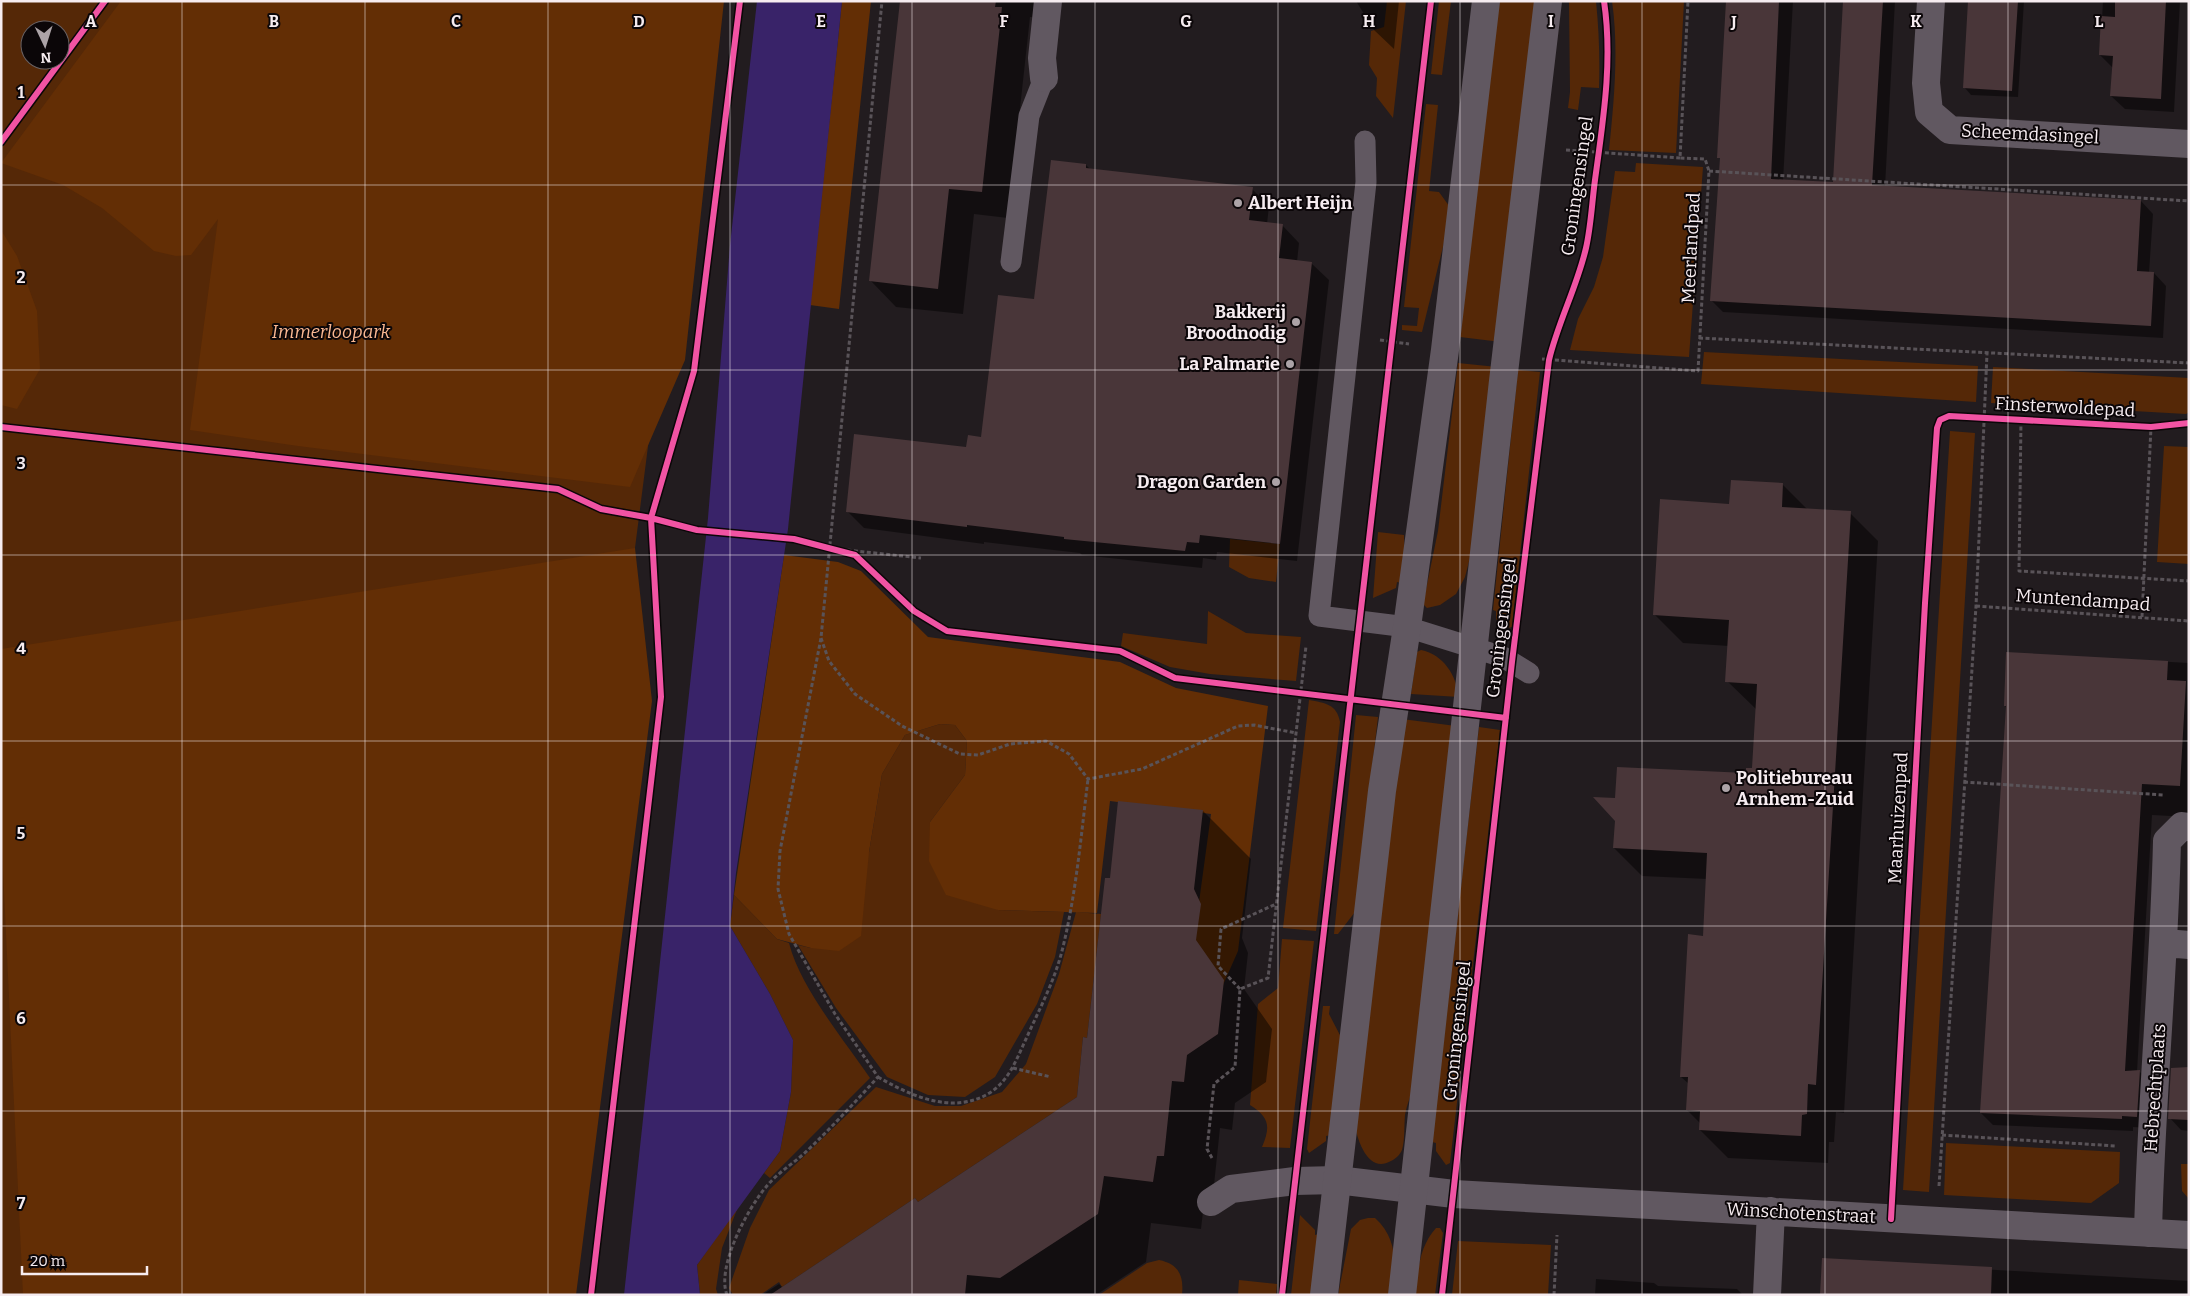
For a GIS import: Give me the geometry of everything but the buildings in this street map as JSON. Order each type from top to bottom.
[{"type":"street","points":[[1044,78],[1042,58],[1048,1]]},
{"type":"street","points":[[1324,1295],[1382,791],[1407,627],[1445,350],[1486,1]]},
{"type":"street","name":"Groningensingel","points":[[1402,1295],[1473,649],[1548,1]]},
{"type":"street","name":"Scheemdasingel","points":[[1931,1],[1926,83],[1930,112],[1950,130],[2189,144]]},
{"type":"street","name":"Hebrechtplaats","points":[[2148,1234],[2150,1148],[2177,944],[2167,841],[2186,827]]},
{"type":"street","points":[[1221,1196],[1295,1181],[1337,1180]]},
{"type":"street","name":"Winschotenstraat","points":[[1337,1180],[1454,1194],[2189,1236]]},
{"type":"street","points":[[1767,1295],[1771,1211]]},
{"type":"lane","points":[[1011,262],[1028,116],[1044,78]]},
{"type":"lane","points":[[1365,141],[1366,182],[1319,616],[1407,627],[1473,649],[1503,656],[1530,673]]},
{"type":"path","points":[[820,638],[829,661],[855,694],[902,726],[960,754],[978,755],[1010,744],[1046,740],[1069,754],[1088,779],[1077,864],[1062,951],[1049,989],[1013,1068],[1006,1079],[990,1092],[965,1102],[940,1103],[903,1091],[878,1076],[858,1050],[788,934],[778,889],[780,852],[820,638],[882,1]]},
{"type":"path","points":[[1565,150],[1599,154],[1680,158],[1688,1]]},
{"type":"path","points":[[1709,171],[2189,201]]},
{"type":"path","points":[[1390,351],[1392,332]]},
{"type":"path","points":[[1699,338],[2189,363]]},
{"type":"path","points":[[1548,370],[1551,352]]},
{"type":"path","points":[[1937,1221],[1976,606],[1987,353]]},
{"type":"path","points":[[2021,420],[2020,571],[2189,581]]},
{"type":"path","points":[[2142,617],[2151,426]]},
{"type":"path","points":[[819,546],[855,555],[862,562]]},
{"type":"path","points":[[828,548],[921,558]]},
{"type":"path","points":[[1240,989],[1268,978],[1306,644]]},
{"type":"path","points":[[1291,692],[1311,694]]},
{"type":"path","points":[[1088,779],[1142,768],[1238,726],[1254,725],[1296,733]]},
{"type":"path","points":[[1964,782],[2167,795],[2186,827]]},
{"type":"path","points":[[1221,1196],[1207,1149],[1214,1084],[1235,1068],[1240,989],[1218,966],[1221,929],[1277,904]]},
{"type":"path","points":[[1273,934],[1283,936]]},
{"type":"path","points":[[1013,1068],[1051,1077]]},
{"type":"path","points":[[727,1295],[725,1275],[735,1235],[755,1202],[767,1186],[808,1149],[878,1076]]},
{"type":"path","points":[[1942,1135],[2150,1148]]},
{"type":"path","points":[[1554,1295],[1559,1200]]},
{"type":"green space","name":"Immerloopark","points":[[1,1],[705,1],[635,548],[605,698],[532,1295],[1,1295]]},
{"type":"green space","points":[[121,1],[724,1],[685,360],[630,487],[298,446],[190,430],[218,219],[191,255],[176,256],[154,251],[102,208],[63,185],[1,163]]},
{"type":"green space","points":[[842,1],[871,1],[839,309],[810,305]]},
{"type":"green space","points":[[1387,1],[1406,1],[1393,118],[1376,96],[1377,78],[1369,65],[1371,31],[1384,27]]},
{"type":"green space","points":[[1439,1],[1451,1],[1442,75],[1431,74]]},
{"type":"green space","points":[[1499,1],[1539,1],[1501,342],[1460,337]]},
{"type":"green space","points":[[1569,1],[1596,1],[1597,12],[1599,88],[1581,87],[1578,110],[1568,108],[1570,92]]},
{"type":"green space","points":[[1612,1],[1684,1],[1676,153],[1609,150],[1615,57]]},
{"type":"green space","points":[[1426,104],[1438,105],[1429,191],[1439,192],[1452,210],[1422,332],[1402,330],[1402,325],[1417,326],[1419,308],[1404,307]]},
{"type":"green space","points":[[1636,163],[1703,167],[1689,357],[1570,350],[1578,319],[1594,287],[1603,257],[1615,171],[1635,172]]},
{"type":"green space","points":[[1,230],[17,256],[37,311],[40,369],[17,409],[1,405]]},
{"type":"green space","points":[[1704,352],[1978,366],[1976,402],[1701,384]]},
{"type":"green space","points":[[1458,363],[1497,367],[1475,538],[1465,577],[1456,594],[1440,605],[1427,608],[1423,604],[1438,531]]},
{"type":"green space","points":[[1993,367],[2189,378],[2189,412],[2186,414],[1991,403]]},
{"type":"green space","points":[[1518,370],[1540,372],[1512,627],[1507,628],[1496,619],[1496,611],[1493,610]]},
{"type":"green space","points":[[1950,431],[1975,433],[1929,1192],[1903,1190]]},
{"type":"green space","points":[[2164,446],[2189,447],[2189,564],[2157,562]]},
{"type":"green space","points":[[1378,532],[1404,535],[1405,564],[1401,583],[1397,582],[1396,588],[1373,598]]},
{"type":"green space","points":[[1230,539],[1280,544],[1276,582],[1249,578],[1229,567]]},
{"type":"green space","points":[[635,548],[652,701],[576,1295],[23,1295],[1,827],[1,649]]},
{"type":"green space","points":[[784,555],[838,562],[861,571],[928,637],[1120,662],[1176,688],[1268,706],[1238,951],[1223,985],[1184,1013],[1211,814],[1110,801],[1097,913],[998,910],[946,895],[929,861],[930,822],[965,775],[967,741],[955,725],[940,724],[905,735],[882,774],[869,852],[861,936],[839,951],[811,948],[777,939],[734,895]]},
{"type":"green space","points":[[1208,611],[1246,633],[1301,637],[1296,681],[1210,674],[1170,667],[1121,646],[1123,633],[1207,644]]},
{"type":"green space","points":[[1421,650],[1436,656],[1448,667],[1455,681],[1459,697],[1411,694],[1417,652]]},
{"type":"green space","points":[[1309,700],[1329,705],[1336,711],[1340,722],[1316,931],[1283,928]]},
{"type":"green space","points":[[1356,715],[1378,717],[1355,912],[1338,934],[1334,934]]},
{"type":"green space","points":[[1402,719],[1456,726],[1416,1081],[1405,1115],[1402,1150],[1397,1157],[1384,1164],[1372,1161],[1367,1156],[1360,1144],[1356,1131]]},
{"type":"green space","points":[[940,724],[955,725],[967,741],[965,775],[930,822],[998,910],[1064,912],[1055,957],[1037,1004],[995,1077],[965,1097],[928,1095],[887,1077],[836,1008],[798,945],[811,948],[869,852],[882,774],[905,735]]},
{"type":"green space","points":[[1479,727],[1500,730],[1450,1163],[1446,1165],[1436,1151],[1436,1143],[1432,1142]]},
{"type":"green space","points":[[734,895],[777,939],[789,943],[795,960],[813,995],[870,1078],[770,1178],[764,1173],[780,1151],[791,1092],[793,1040],[770,994],[730,926]]},
{"type":"green space","points":[[1076,912],[1101,914],[1087,1038],[1083,1037],[1077,1097],[918,1202],[915,1198],[782,1287],[779,1282],[760,1295],[733,1295],[729,1288],[750,1228],[769,1190],[876,1087],[935,1106],[961,1106],[1002,1092],[1026,1064],[1059,974]]},
{"type":"green space","points":[[1282,939],[1314,941],[1290,1148],[1262,1147],[1267,1133],[1265,1118],[1250,1105],[1258,1004],[1278,988]]},
{"type":"green space","points":[[1323,1006],[1330,1006],[1329,1014],[1342,1039],[1331,1135],[1326,1136],[1326,1141],[1309,1153],[1307,1149]]},
{"type":"green space","points":[[1946,1143],[2120,1152],[2119,1183],[2091,1203],[1944,1195]]},
{"type":"green space","points":[[2181,1164],[2189,1164],[2189,1199],[2182,1191]]},
{"type":"green space","points":[[738,1207],[722,1248],[716,1289],[718,1295],[700,1295],[697,1265]]},
{"type":"green space","points":[[1300,1215],[1315,1230],[1315,1235],[1319,1234],[1313,1295],[1291,1295]]},
{"type":"green space","points":[[1375,1218],[1383,1226],[1392,1244],[1394,1273],[1392,1295],[1338,1295],[1351,1229],[1360,1220]]},
{"type":"green space","points":[[1436,1228],[1440,1228],[1443,1233],[1435,1295],[1415,1295],[1418,1268],[1423,1251],[1430,1235]]},
{"type":"green space","points":[[1458,1241],[1551,1245],[1548,1295],[1452,1295]]},
{"type":"green space","points":[[1159,1260],[1171,1264],[1179,1272],[1182,1282],[1182,1295],[1099,1295],[1147,1263]]},
{"type":"green space","points":[[1239,1280],[1277,1284],[1276,1295],[1238,1295]]},
{"type":"shaded area","points":[[757,1],[842,1],[788,529],[736,873],[730,926],[770,994],[793,1040],[791,1092],[780,1151],[697,1265],[700,1295],[624,1295],[708,518],[730,245]]},
{"type":"cycle path","points":[[1,142],[105,1]]},
{"type":"cycle path","points":[[591,1295],[661,697],[651,518],[694,371],[740,1]]},
{"type":"cycle path","points":[[1282,1295],[1431,1]]},
{"type":"cycle path","points":[[1442,1295],[1512,662],[1549,360],[1588,240],[1604,113],[1608,46],[1604,1]]},
{"type":"cycle path","name":"Finsterwoldepad","points":[[1891,1219],[1925,603],[1937,428],[1940,420],[1949,416],[2151,427],[2189,423]]},
{"type":"cycle path","points":[[1,427],[558,489],[601,509],[651,518],[697,530],[794,539],[855,555],[914,611],[947,631],[1120,651],[1175,678],[1506,718]]},
{"type":"place","name":"Albert Heijn","points":[[1238,203]]},
{"type":"place","name":"Bakkerij Broodnodig","points":[[1296,322]]},
{"type":"place","name":"La Palmarie","points":[[1290,364]]},
{"type":"place","name":"Dragon Garden","points":[[1276,482]]},
{"type":"place","name":"Politiebureau Arnhem-Zuid","points":[[1726,788]]}]
